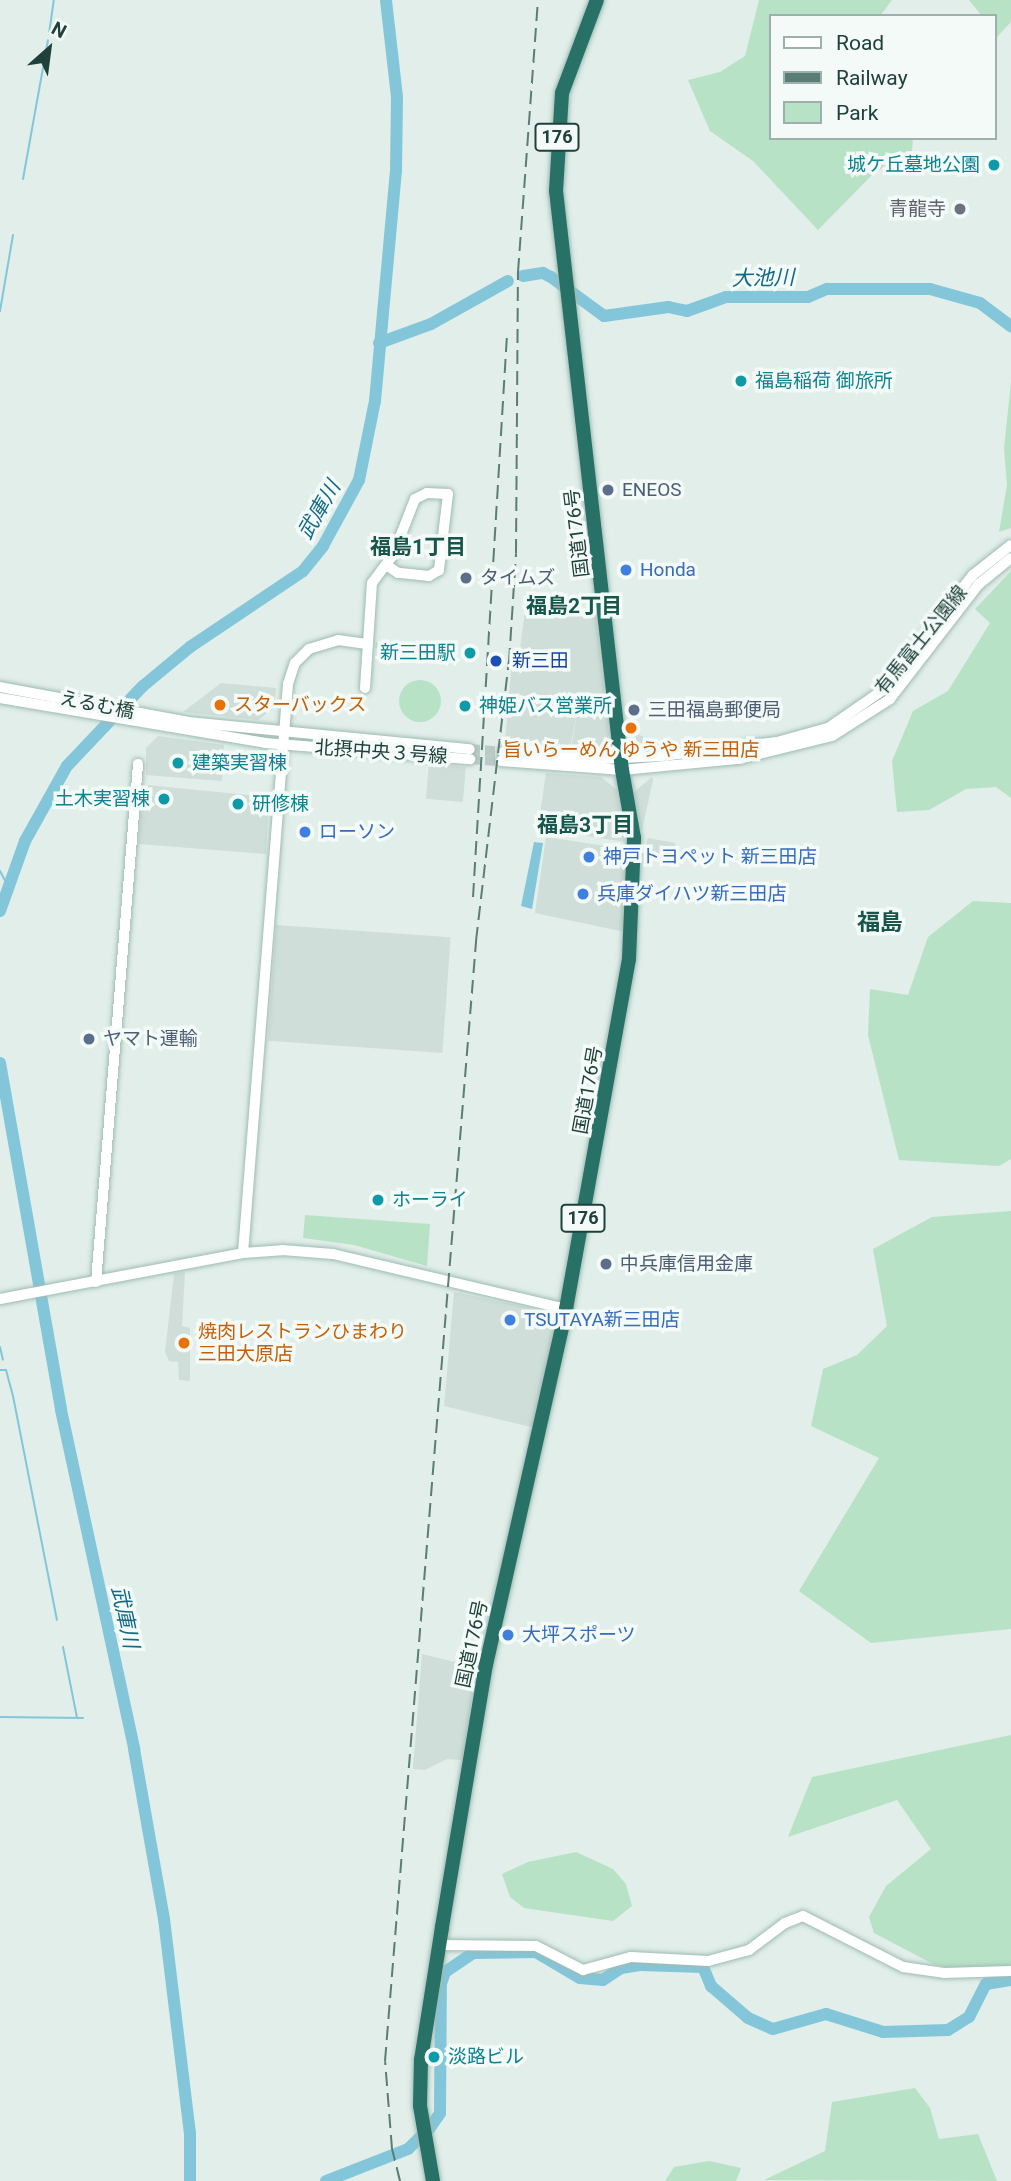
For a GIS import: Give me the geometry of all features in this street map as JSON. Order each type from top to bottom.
[{"type":"highway","name":"国道176号","points":[[433,2181],[424,2136],[421,2060],[439,1945],[486,1665],[566,1309],[629,959],[635,851],[621,764],[556,191],[562,93],[597,0]]},
{"type":"street","points":[[365,688],[372,583],[386,565],[415,499],[426,493],[447,494],[439,570],[419,575],[398,573],[386,565]]},
{"type":"street","name":"有馬富士公園線","points":[[621,764],[803,737],[847,718],[883,691],[973,575],[1011,545]]},
{"type":"street","name":"有馬富士公園線","points":[[621,764],[779,751],[852,726],[890,699],[979,584],[1011,558]]},
{"type":"street","points":[[243,1253],[282,739],[290,676],[302,655],[329,642],[367,644]]},
{"type":"street","points":[[0,687],[15,695]]},
{"type":"street","points":[[0,698],[15,695]]},
{"type":"street","name":"えるむ橋","points":[[15,695],[172,724]]},
{"type":"street","name":"北摂中央３号線","points":[[172,724],[282,739],[470,754]]},
{"type":"street","points":[[502,756],[621,764]]},
{"type":"street","points":[[96,1282],[138,764]]},
{"type":"street","points":[[0,1299],[243,1253],[333,1254],[566,1309]]},
{"type":"street","points":[[439,1945],[536,1946],[583,1970],[631,1957],[708,1961],[750,1950],[785,1923],[803,1916],[902,1967],[944,1973],[1011,1971]]},
{"type":"shaded area","points":[[525,610],[596,617],[609,736],[595,750],[571,748],[579,703],[570,748],[505,742],[513,649],[520,649]]},
{"type":"shaded area","points":[[221,683],[276,688],[274,708],[258,720],[183,712]]},
{"type":"shaded area","points":[[625,721],[636,722],[636,734],[659,742],[658,748],[644,749],[627,738]]},
{"type":"shaded area","name":"建築実習棟","points":[[158,736],[224,745],[222,781],[146,775],[146,748]]},
{"type":"shaded area","points":[[429,764],[466,767],[463,802],[426,799]]},
{"type":"shaded area","points":[[546,773],[601,777],[616,789],[625,842],[538,828]]},
{"type":"shaded area","points":[[652,777],[653,780],[642,830],[633,793]]},
{"type":"shaded area","points":[[147,785],[269,797],[266,854],[139,844],[143,788]]},
{"type":"shaded area","points":[[546,837],[625,849],[625,932],[535,913]]},
{"type":"shaded area","points":[[648,838],[675,843],[676,857],[644,852]]},
{"type":"shaded area","points":[[276,925],[451,937],[442,1053],[268,1041]]},
{"type":"shaded area","points":[[185,1272],[182,1326],[190,1328],[190,1381],[179,1380],[178,1362],[169,1361],[165,1352],[174,1274]]},
{"type":"shaded area","points":[[454,1292],[550,1312],[556,1322],[535,1428],[444,1406]]},
{"type":"shaded area","points":[[422,1654],[476,1667],[463,1760],[447,1759],[425,1770],[413,1769]]},
{"type":"green space","points":[[759,0],[892,0],[882,14],[769,14],[769,140],[913,140],[912,151],[874,173],[818,230],[753,161],[710,131],[688,80],[720,72],[745,56]]},
{"type":"green space","points":[[969,0],[1011,0],[1011,22],[997,37],[997,14],[980,14]]},
{"type":"green space","points":[[1011,382],[1011,528],[999,532],[1007,485],[1004,448]]},
{"type":"green space","points":[[1011,571],[1011,798],[996,787],[966,789],[929,810],[897,812],[892,761],[913,711],[948,691],[990,623],[975,609]]},
{"type":"green space","points":[[376,642],[440,649],[442,654],[437,657],[375,648]]},
{"type":"green space","points":[[420,680],[435,686],[441,701],[435,716],[420,722],[405,716],[399,701],[405,686]]},
{"type":"green space","points":[[973,901],[1011,903],[1011,1159],[999,1166],[899,1160],[868,1035],[870,989],[908,995],[928,937]]},
{"type":"green space","points":[[1011,1211],[1011,1629],[871,1643],[799,1591],[879,1458],[811,1426],[823,1369],[857,1355],[887,1326],[873,1249],[932,1217]]},
{"type":"green space","points":[[305,1215],[430,1224],[427,1266],[354,1245],[303,1238]]},
{"type":"green space","points":[[1011,1735],[1011,1977],[995,1980],[933,1964],[874,1933],[869,1917],[886,1886],[931,1849],[897,1800],[788,1837],[812,1777]]},
{"type":"green space","points":[[576,1852],[613,1869],[626,1884],[632,1906],[613,1921],[524,1908],[510,1897],[502,1874],[528,1862]]},
{"type":"green space","points":[[915,2088],[930,2108],[939,2139],[978,2134],[997,2181],[764,2180],[825,2151],[832,2102]]},
{"type":"green space","points":[[709,2161],[741,2168],[736,2181],[665,2181],[674,2167]]},
{"type":"water","points":[[534,842],[543,843],[532,909],[521,906]]},
{"type":"waterway","points":[[49,34],[54,0]]},
{"type":"waterway","name":"武庫川","points":[[0,911],[25,841],[67,766],[143,686],[190,647],[303,571],[323,546],[359,480],[375,401],[396,171],[397,97],[386,0]]},
{"type":"waterway","points":[[23,179],[48,40]]},
{"type":"waterway","points":[[0,311],[13,235]]},
{"type":"waterway","name":"大池川","points":[[523,276],[543,273],[604,316],[668,307],[687,311],[726,297],[808,297],[827,289],[930,289],[980,303],[1011,326]]},
{"type":"waterway","name":"大池川","points":[[379,343],[431,324],[508,281]]},
{"type":"waterway","points":[[0,871],[7,884]]},
{"type":"waterway","name":"武庫川","points":[[0,1063],[61,1410],[134,1749],[164,1919],[190,2133],[190,2181]]},
{"type":"waterway","points":[[0,1347],[3,1360]]},
{"type":"waterway","points":[[0,1370],[6,1370],[13,1396],[57,1620]]},
{"type":"waterway","points":[[63,1647],[77,1718]]},
{"type":"waterway","points":[[0,1717],[83,1718]]},
{"type":"waterway","points":[[326,2181],[408,2149],[429,2129],[440,2113],[441,1984],[445,1972],[473,1953],[536,1952],[580,1978],[603,1980],[621,1968],[640,1965],[703,1967],[711,1986],[748,2018],[773,2029],[826,2014],[883,2032],[948,2030],[969,2017],[986,1984],[1011,1980]]},
{"type":"tunnel","points":[[470,749],[503,752]]},
{"type":"tunnel","points":[[470,759],[501,761]]},
{"type":"railway","points":[[400,2181],[392,2149],[385,2061],[476,941],[509,662],[516,553],[518,272],[538,0]]},
{"type":"railway","points":[[473,897],[507,335]]},
{"type":"place","name":"城ケ丘墓地公園","points":[[994,165]]},
{"type":"place","name":"青龍寺","points":[[960,209]]},
{"type":"place","name":"福島稲荷 御旅所","points":[[741,381]]},
{"type":"place","name":"ENEOS","points":[[608,490]]},
{"type":"place","name":"Honda","points":[[626,570]]},
{"type":"place","name":"タイムズ","points":[[466,578]]},
{"type":"place","name":"新三田駅","points":[[470,653]]},
{"type":"place","name":"新三田","points":[[496,661]]},
{"type":"place","name":"スターバックス","points":[[220,705]]},
{"type":"place","name":"神姫バス営業所","points":[[465,706]]},
{"type":"place","name":"三田福島郵便局","points":[[634,710]]},
{"type":"place","name":"旨いらーめん ゆうや 新三田店","points":[[631,728]]},
{"type":"place","name":"建築実習棟","points":[[178,763]]},
{"type":"place","name":"土木実習棟","points":[[164,799]]},
{"type":"place","name":"研修棟","points":[[238,804]]},
{"type":"place","name":"ローソン","points":[[305,832]]},
{"type":"place","name":"神戸トヨペット 新三田店","points":[[589,857]]},
{"type":"place","name":"兵庫ダイハツ新三田店","points":[[583,894]]},
{"type":"place","name":"ヤマト運輸","points":[[89,1039]]},
{"type":"place","name":"ホーライ","points":[[378,1200]]},
{"type":"place","name":"中兵庫信用金庫","points":[[606,1264]]},
{"type":"place","name":"TSUTAYA新三田店","points":[[510,1320]]},
{"type":"place","name":"焼肉レストランひまわり 三田大原店","points":[[184,1343]]},
{"type":"place","name":"大坪スポーツ","points":[[508,1635]]},
{"type":"place","name":"淡路ビル","points":[[434,2057]]},
{"type":"district","name":"福島1丁目","points":[[418,547]]},
{"type":"district","name":"福島2丁目","points":[[574,606]]},
{"type":"district","name":"福島3丁目","points":[[585,825]]},
{"type":"district","name":"福島","points":[[880,923]]}]
